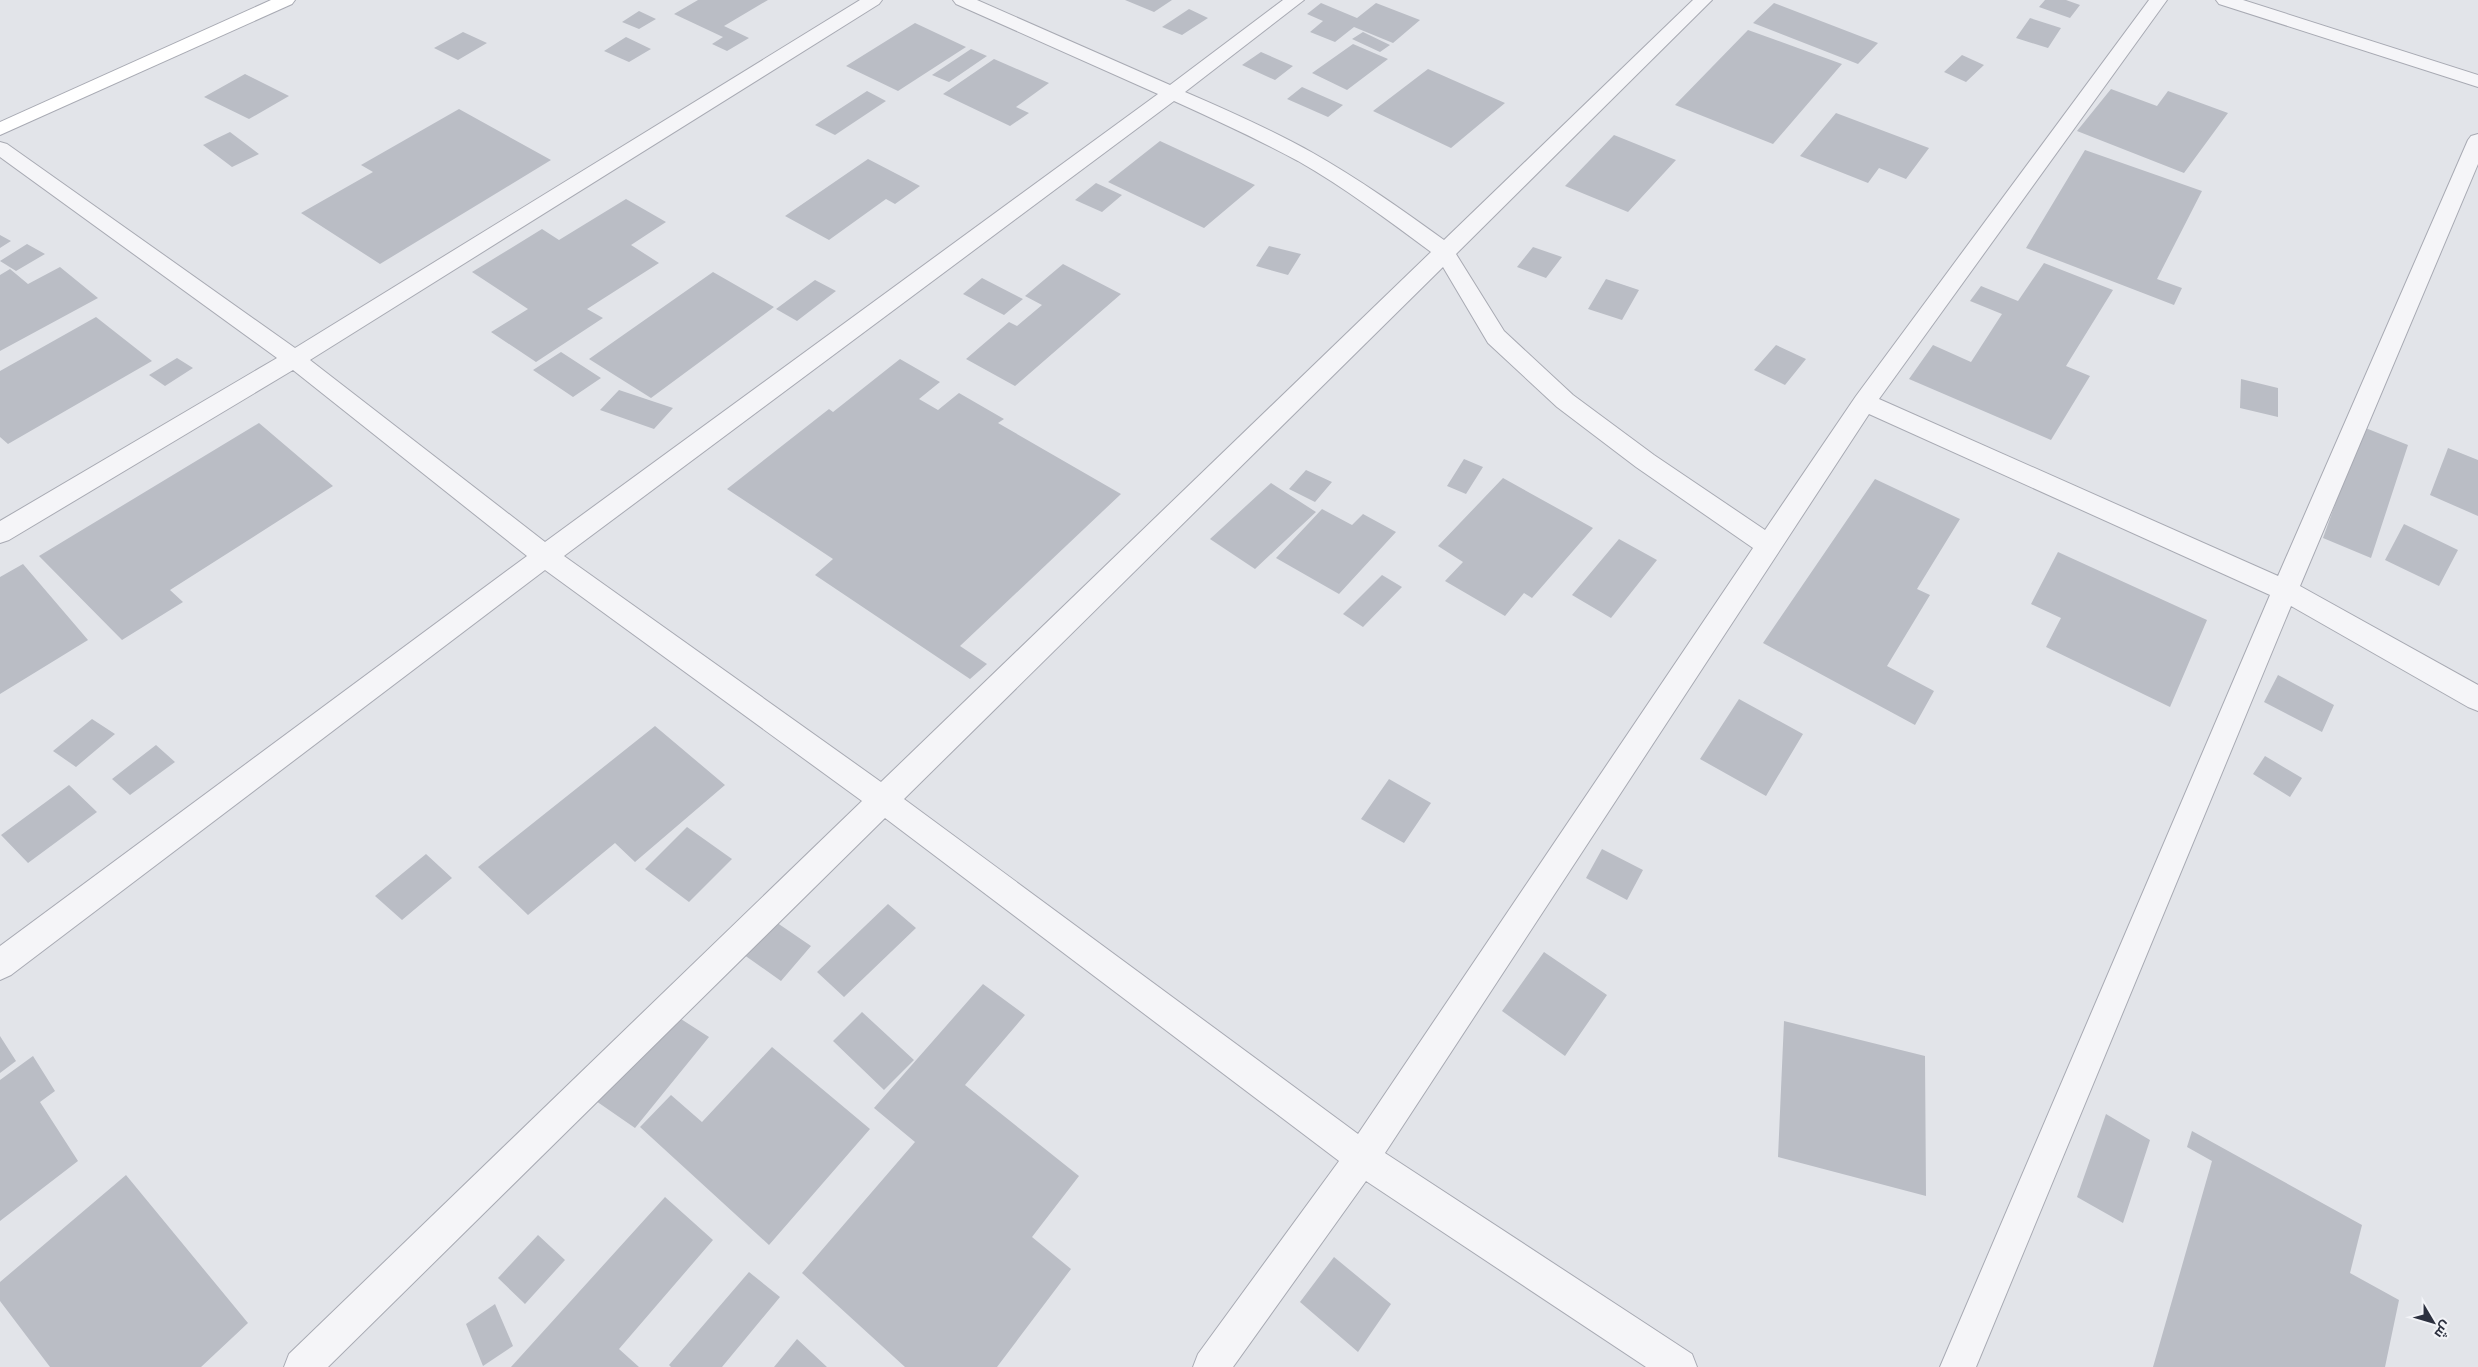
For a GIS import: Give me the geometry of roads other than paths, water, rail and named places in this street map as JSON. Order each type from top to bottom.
[{"type":"street","points":[[0,129],[286,0]]},
{"type":"street","points":[[0,533],[294,359],[873,0]]},
{"type":"street","points":[[962,0],[1252,128],[1307,158],[1380,204],[1444,252],[1496,337],[1564,401],[1645,461],[1768,545]]},
{"type":"street","points":[[0,965],[545,556],[1295,0]]},
{"type":"street","points":[[302,1367],[1703,0]]},
{"type":"street","points":[[1211,1367],[1362,1158],[1864,402],[2158,0]]},
{"type":"street","points":[[2225,0],[2478,82]]},
{"type":"street","points":[[1958,1367],[2285,590],[2478,140]]},
{"type":"street","points":[[0,148],[294,359],[545,556],[883,800],[1362,1158],[1679,1367]]},
{"type":"street","points":[[1864,402],[2285,590],[2478,699]]}]
